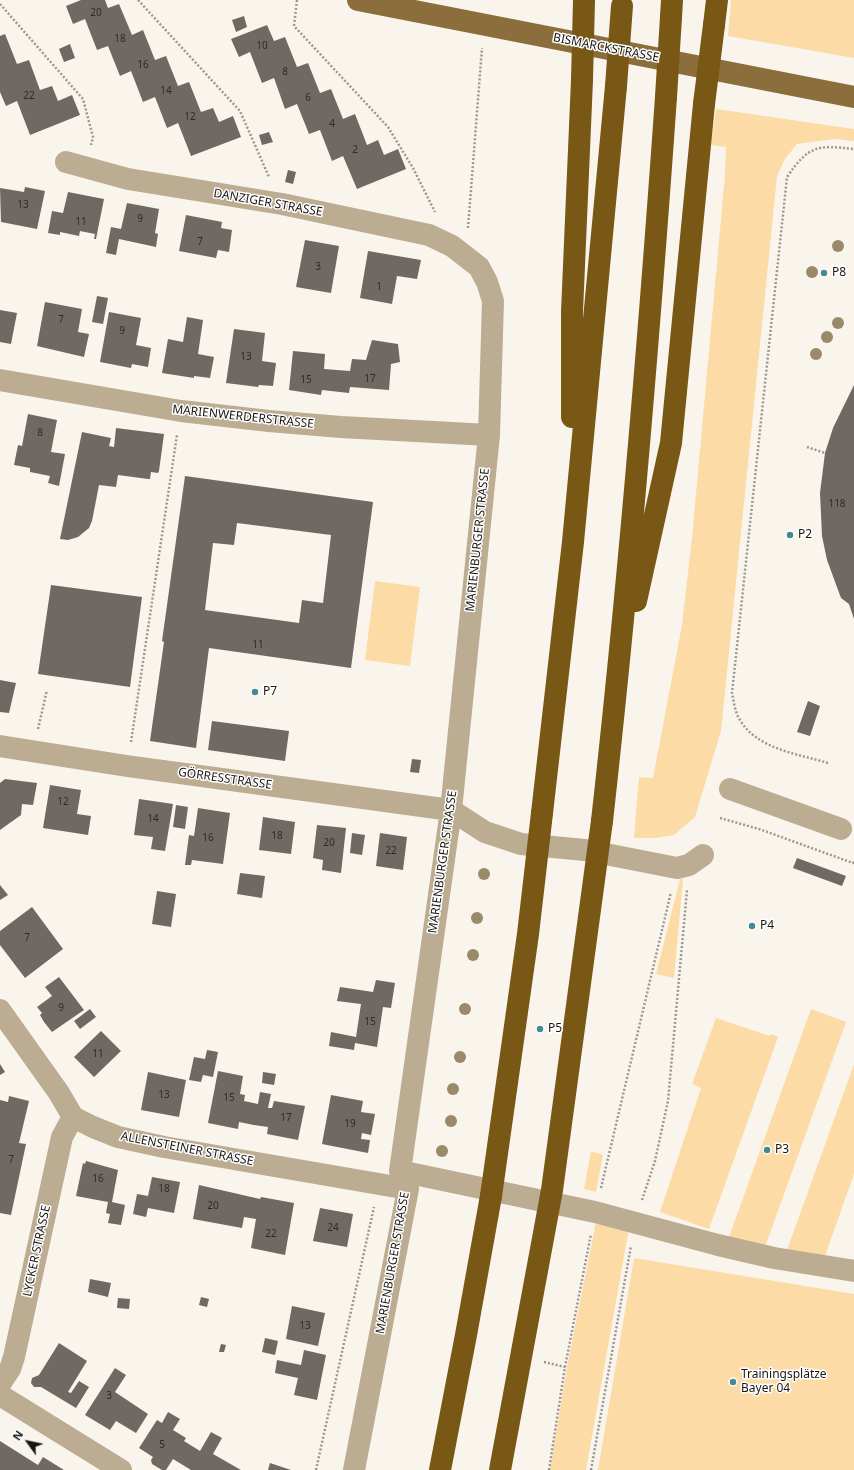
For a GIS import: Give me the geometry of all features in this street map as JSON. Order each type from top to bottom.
[{"type":"highway","points":[[573,542],[572,312],[584,0]]},
{"type":"highway","points":[[617,690],[671,443],[704,104],[717,0]]},
{"type":"highway","points":[[440,1470],[491,1196],[528,934],[573,542],[616,86],[622,3]]},
{"type":"highway","points":[[500,1470],[552,1190],[602,821],[617,690],[653,280],[671,8]]},
{"type":"main road","name":"BISMARCKSTRASSE","points":[[358,0],[392,3],[484,24],[854,97]]},
{"type":"street","name":"DANZIGER STRASSE","points":[[75,165],[128,179],[282,204],[429,236],[459,250]]},
{"type":"street","name":"MARIENBURGER STRASSE","points":[[354,1470],[404,1180],[451,810],[489,435],[493,301],[487,282],[479,267],[459,250]]},
{"type":"street","name":"MARIENWERDERSTRASSE","points":[[0,380],[181,411],[341,427],[489,435]]},
{"type":"street","name":"GÖRRESSTRASSE","points":[[0,746],[127,766],[451,810]]},
{"type":"street","points":[[730,789],[841,829]]},
{"type":"street","points":[[451,810],[485,832],[521,844],[690,863]]},
{"type":"street","points":[[0,1010],[59,1093],[73,1117]]},
{"type":"street","name":"ALLENSTEINER STRASSE","points":[[73,1117],[118,1137],[141,1142],[379,1184],[404,1180],[595,1212],[718,1245],[774,1258],[854,1271]]},
{"type":"street","name":"LYCKER STRASSE","points":[[0,1384],[10,1369],[14,1357],[62,1137],[73,1117]]},
{"type":"street","points":[[0,1395],[122,1470]]},
{"type":"path","points":[[138,0],[240,111],[282,204]]},
{"type":"path","points":[[297,0],[294,26],[388,127],[459,250]]},
{"type":"path","points":[[0,4],[83,99],[94,137],[75,165]]},
{"type":"path","points":[[459,250],[484,24]]},
{"type":"path","points":[[828,763],[773,746],[755,738],[739,720],[732,693],[787,177],[798,160],[813,149],[829,146],[854,148]]},
{"type":"path","points":[[127,766],[181,411]]},
{"type":"path","points":[[807,447],[825,452]]},
{"type":"path","points":[[33,751],[47,690]]},
{"type":"path","points":[[720,818],[759,829],[853,863],[854,860]]},
{"type":"path","points":[[549,1470],[566,1367],[595,1212],[690,863]]},
{"type":"path","points":[[592,1470],[635,1222],[655,1161],[668,1101],[690,863]]},
{"type":"path","points":[[316,1470],[379,1184]]},
{"type":"shaded area","points":[[731,0],[854,0],[854,58],[728,36]]},
{"type":"shaded area","points":[[716,109],[854,129],[854,141],[834,139],[797,144],[785,159],[777,176],[721,731],[695,817],[674,835],[655,838],[634,838],[639,777],[653,778],[682,625],[692,538],[725,175],[726,147],[711,145]]},
{"type":"shaded area","points":[[375,581],[420,587],[410,666],[365,660]]},
{"type":"shaded area","points":[[680,879],[683,879],[674,978],[656,974]]},
{"type":"shaded area","points":[[811,1009],[846,1022],[765,1247],[729,1237]]},
{"type":"shaded area","points":[[716,1018],[770,1036],[771,1034],[778,1037],[709,1229],[660,1212],[701,1088],[692,1084]]},
{"type":"shaded area","points":[[854,1064],[854,1174],[825,1256],[787,1250]]},
{"type":"shaded area","points":[[591,1151],[603,1155],[596,1192],[584,1189]]},
{"type":"shaded area","points":[[596,1222],[629,1228],[586,1470],[550,1470],[567,1367]]},
{"type":"shaded area","name":"Trainingsplätze Bayer 04","points":[[634,1258],[854,1294],[854,1470],[598,1470]]},
{"type":"building","points":[[81,0],[105,0],[108,8],[119,4],[132,35],[143,30],[155,60],[166,56],[178,86],[189,82],[201,112],[213,108],[219,122],[233,116],[241,137],[191,156],[178,123],[167,128],[155,97],[143,102],[131,71],[120,76],[108,46],[97,50],[85,19],[73,24],[66,6]]},
{"type":"building","points":[[244,16],[247,27],[236,32],[232,20]]},
{"type":"building","points":[[267,25],[274,41],[285,37],[297,67],[308,63],[320,93],[331,89],[343,119],[355,114],[367,145],[378,140],[384,155],[398,149],[406,169],[357,189],[343,156],[332,161],[320,130],[309,134],[297,104],[285,109],[274,78],[262,83],[250,52],[239,57],[231,39]]},
{"type":"building","points":[[5,34],[17,64],[29,60],[40,90],[52,86],[58,101],[72,95],[80,115],[30,135],[17,101],[6,106],[0,92],[0,36]]},
{"type":"building","points":[[70,44],[75,58],[64,62],[59,49]]},
{"type":"building","points":[[269,132],[273,142],[262,145],[259,135]]},
{"type":"building","points":[[288,170],[296,172],[293,184],[285,182]]},
{"type":"building","points":[[25,187],[45,191],[37,229],[1,222],[0,188],[24,192]]},
{"type":"building","points":[[68,192],[104,199],[96,239],[94,239],[95,234],[80,231],[79,236],[60,232],[60,235],[48,233],[52,211],[63,213]]},
{"type":"building","points":[[127,203],[159,209],[155,233],[158,234],[156,247],[119,239],[116,255],[106,253],[111,227],[121,229]]},
{"type":"building","points":[[186,215],[222,222],[221,228],[232,230],[229,252],[218,250],[216,258],[179,251]]},
{"type":"building","points":[[305,240],[339,246],[331,293],[296,287]]},
{"type":"building","points":[[368,251],[421,260],[417,279],[397,276],[392,304],[360,298]]},
{"type":"building","points":[[97,296],[108,298],[103,324],[92,322]]},
{"type":"building","points":[[45,302],[82,309],[78,332],[89,334],[84,357],[37,346]]},
{"type":"building","points":[[0,310],[17,313],[11,344],[0,342]]},
{"type":"building","points":[[109,312],[141,318],[136,345],[151,348],[148,367],[132,364],[131,368],[100,362]]},
{"type":"building","points":[[187,317],[203,320],[198,354],[214,357],[210,378],[194,376],[194,378],[162,373],[168,339],[183,342]]},
{"type":"building","points":[[234,329],[265,333],[262,361],[276,363],[273,386],[259,385],[258,387],[226,383]]},
{"type":"building","points":[[372,340],[398,344],[400,362],[391,364],[389,390],[350,387],[349,393],[322,390],[321,395],[289,390],[293,351],[325,354],[324,369],[350,371],[352,359],[366,360]]},
{"type":"building","points":[[854,385],[854,619],[849,604],[841,598],[827,560],[822,536],[820,493],[825,453],[833,428]]},
{"type":"building","points":[[28,414],[57,420],[51,452],[65,454],[59,486],[48,483],[50,476],[30,472],[30,468],[14,465],[18,445],[22,446]]},
{"type":"building","points":[[116,428],[164,434],[158,473],[151,472],[150,479],[118,475],[116,487],[99,485],[92,521],[89,528],[78,537],[68,540],[60,539],[82,432],[111,438],[109,446],[114,447]]},
{"type":"building","points":[[185,476],[373,502],[351,668],[209,648],[196,748],[150,741],[164,642],[162,641]],"holes":[[[237,523],[331,535],[323,603],[302,600],[299,623],[205,610],[213,543],[234,545]]]},
{"type":"building","points":[[51,585],[142,597],[130,687],[38,674]]},
{"type":"building","points":[[0,680],[16,683],[9,713],[0,712]]},
{"type":"building","points":[[808,701],[820,706],[810,736],[797,732]]},
{"type":"building","points":[[212,721],[289,731],[285,761],[208,750]]},
{"type":"building","points":[[412,759],[421,760],[419,773],[410,772]]},
{"type":"building","points":[[5,779],[37,783],[33,805],[22,804],[21,815],[0,830],[0,783]]},
{"type":"building","points":[[50,785],[81,790],[77,814],[91,816],[88,835],[43,828]]},
{"type":"building","points":[[139,799],[173,804],[165,851],[151,849],[153,837],[134,835]]},
{"type":"building","points":[[176,805],[188,807],[185,829],[173,827]]},
{"type":"building","points":[[198,808],[230,813],[223,864],[192,860],[191,865],[185,865],[189,835],[194,836]]},
{"type":"building","points":[[263,817],[295,822],[291,854],[259,850]]},
{"type":"building","points":[[317,825],[346,828],[341,873],[322,870],[323,860],[313,858]]},
{"type":"building","points":[[352,833],[365,835],[362,855],[350,853]]},
{"type":"building","points":[[380,833],[407,837],[403,870],[376,866]]},
{"type":"building","points":[[797,858],[846,876],[842,886],[793,868]]},
{"type":"building","points":[[240,873],[265,876],[262,898],[237,894]]},
{"type":"building","points":[[0,885],[8,895],[0,900]]},
{"type":"building","points":[[157,891],[176,894],[171,927],[152,924]]},
{"type":"building","points":[[32,907],[63,949],[25,978],[0,945],[0,931]]},
{"type":"building","points":[[59,977],[84,1010],[52,1032],[44,1022],[40,1015],[42,1013],[37,1007],[52,996],[45,987]]},
{"type":"building","points":[[376,980],[395,983],[391,1008],[383,1007],[377,1047],[355,1043],[354,1050],[329,1046],[331,1032],[356,1037],[361,1004],[337,1001],[340,987],[373,992]]},
{"type":"building","points":[[90,1009],[96,1017],[80,1029],[74,1021]]},
{"type":"building","points":[[101,1031],[121,1051],[94,1077],[74,1057]]},
{"type":"building","points":[[207,1050],[218,1052],[213,1077],[203,1075],[201,1082],[189,1080],[194,1057],[205,1059]]},
{"type":"building","points":[[0,1064],[5,1072],[0,1075]]},
{"type":"building","points":[[218,1071],[243,1076],[240,1094],[245,1095],[244,1101],[258,1104],[260,1092],[271,1094],[268,1108],[272,1108],[274,1101],[305,1106],[298,1140],[267,1134],[268,1127],[239,1122],[238,1129],[208,1123]]},
{"type":"building","points":[[148,1072],[186,1080],[179,1117],[141,1110]]},
{"type":"building","points":[[263,1072],[276,1074],[274,1085],[262,1083]]},
{"type":"building","points":[[331,1095],[363,1101],[361,1112],[375,1114],[371,1135],[362,1133],[361,1139],[370,1140],[368,1153],[322,1144]]},
{"type":"building","points":[[9,1096],[29,1101],[19,1143],[26,1144],[11,1215],[0,1213],[0,1100],[8,1102]]},
{"type":"building","points":[[86,1161],[118,1170],[112,1202],[125,1205],[121,1225],[108,1223],[110,1214],[106,1213],[108,1202],[76,1196],[83,1163],[85,1164]]},
{"type":"building","points":[[152,1177],[180,1182],[174,1213],[148,1208],[146,1217],[133,1214],[137,1194],[148,1196]]},
{"type":"building","points":[[199,1185],[260,1199],[261,1197],[294,1203],[285,1255],[251,1248],[256,1219],[244,1217],[242,1228],[193,1219]]},
{"type":"building","points":[[320,1208],[353,1214],[347,1247],[313,1241]]},
{"type":"building","points":[[90,1279],[111,1283],[108,1297],[88,1292]]},
{"type":"building","points":[[201,1297],[209,1299],[207,1307],[199,1305]]},
{"type":"building","points":[[118,1298],[130,1299],[129,1309],[117,1308]]},
{"type":"building","points":[[292,1306],[325,1313],[318,1346],[286,1339]]},
{"type":"building","points":[[265,1338],[278,1341],[275,1355],[262,1352]]},
{"type":"building","points":[[59,1343],[87,1361],[68,1392],[71,1393],[79,1381],[89,1387],[76,1408],[41,1387],[34,1387],[31,1383],[32,1378],[39,1375]]},
{"type":"building","points":[[221,1344],[226,1345],[224,1352],[219,1352]]},
{"type":"building","points":[[304,1350],[326,1355],[317,1400],[294,1395],[298,1378],[275,1373],[277,1360],[301,1365]]},
{"type":"building","points":[[115,1368],[126,1375],[115,1392],[148,1414],[136,1433],[116,1421],[110,1430],[85,1415]]},
{"type":"building","points":[[168,1412],[180,1419],[173,1430],[186,1438],[184,1441],[200,1451],[211,1432],[222,1438],[213,1454],[241,1470],[191,1470],[173,1459],[166,1470],[162,1470],[152,1464],[151,1460],[153,1457],[139,1448],[157,1420],[162,1423]]},
{"type":"building","points":[[0,1441],[38,1465],[43,1457],[64,1470],[0,1470]]},
{"type":"building","points":[[270,1463],[291,1470],[268,1470]]},
{"type":"place","name":"P8","points":[[824,273]]},
{"type":"place","name":"P2","points":[[790,535]]},
{"type":"place","name":"P7","points":[[255,692]]},
{"type":"place","name":"P4","points":[[752,926]]},
{"type":"place","name":"P5","points":[[540,1029]]},
{"type":"place","name":"P3","points":[[767,1150]]},
{"type":"place","name":"Trainingsplätze Bayer 04","points":[[733,1382]]}]
